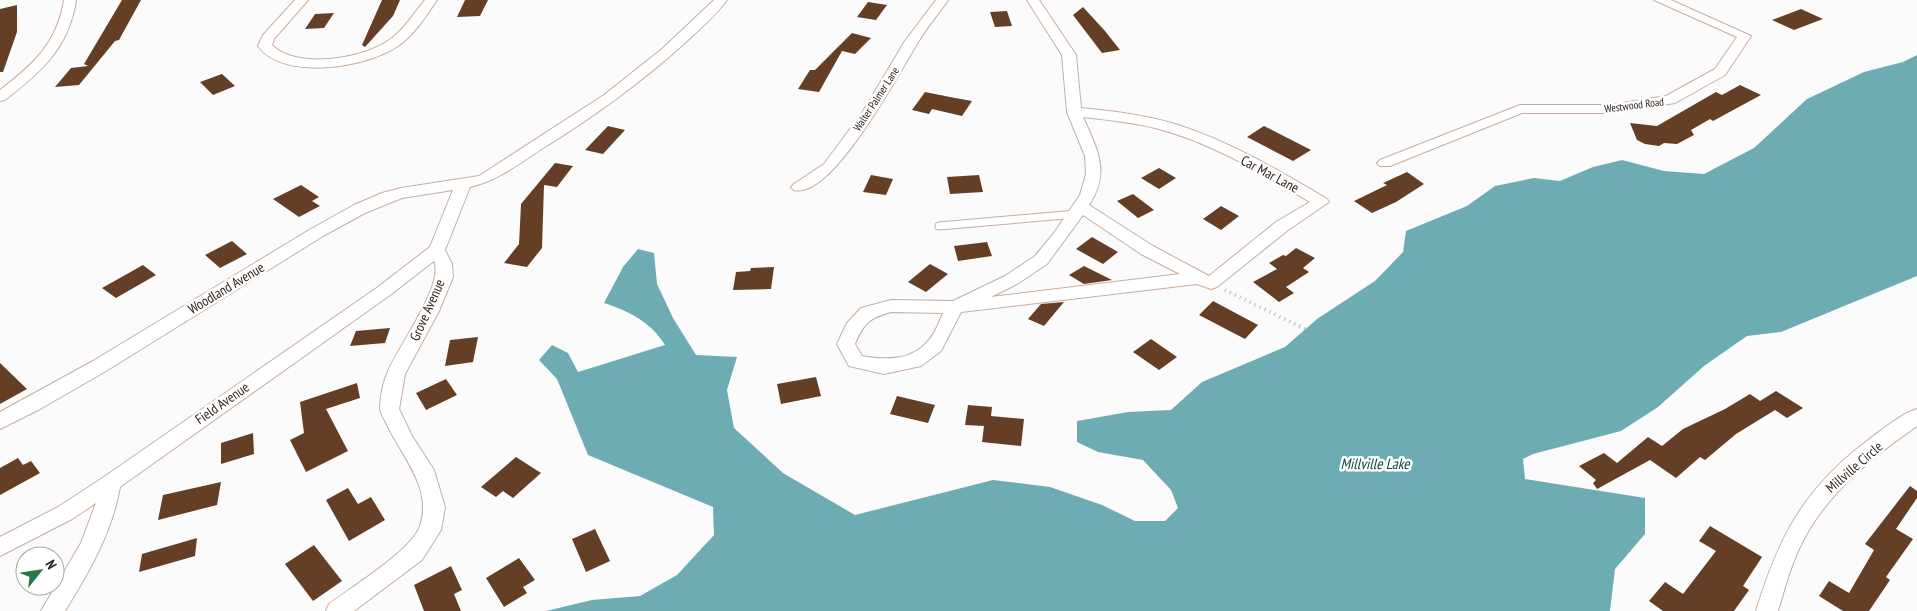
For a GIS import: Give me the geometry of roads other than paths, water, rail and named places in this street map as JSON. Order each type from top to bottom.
[{"type":"street","points":[[0,97],[42,62],[55,46],[68,14],[70,0]]},
{"type":"street","points":[[302,0],[268,38],[265,46],[269,53],[278,58],[325,62],[361,58],[378,52],[392,44],[410,28],[431,0]]},
{"type":"street","points":[[436,250],[463,186],[484,179],[598,107],[682,39],[721,0]]},
{"type":"street","name":"Walter Palmer Lane","points":[[799,186],[829,167],[868,114],[912,41],[942,0]]},
{"type":"street","points":[[1033,0],[1069,55],[1074,112],[1092,156],[1094,174],[1079,210],[1041,260],[1012,280],[955,307],[935,346],[914,361],[884,367],[856,361],[846,344],[853,327],[867,312],[891,306],[955,307],[1205,280]]},
{"type":"street","name":"Westwood Road","points":[[1385,163],[1520,109],[1610,109],[1670,100],[1720,72],[1745,36],[1660,0]]},
{"type":"street","name":"Car Mar Lane","points":[[1074,112],[1168,126],[1200,138],[1233,154],[1321,202],[1282,226],[1205,280]]},
{"type":"street","name":"Woodland Avenue","points":[[0,421],[107,361],[318,232],[374,202],[395,193],[428,187],[463,186]]},
{"type":"street","points":[[1079,210],[1147,250],[1205,280]]},
{"type":"street","name":"Field Avenue","points":[[0,546],[64,513],[111,483],[384,291],[436,250]]},
{"type":"street","name":"Grove Avenue","points":[[337,611],[414,553],[430,530],[434,507],[424,470],[404,440],[389,409],[396,374],[430,311],[444,277],[444,264],[436,250]]},
{"type":"street","name":"Millville Circle","points":[[1767,611],[1777,576],[1801,524],[1811,509],[1834,482],[1917,416]]},
{"type":"street","points":[[52,611],[92,545],[102,523],[111,483]]},
{"type":"lane","points":[[939,226],[1079,210]]},
{"type":"water","name":"Millville Lake","points":[[1917,55],[1917,276],[1781,332],[1747,336],[1704,366],[1658,407],[1621,431],[1533,454],[1523,459],[1525,479],[1645,498],[1645,534],[1615,569],[1610,611],[546,611],[592,600],[640,596],[677,575],[714,535],[713,507],[588,455],[557,379],[539,360],[552,345],[568,353],[578,372],[665,345],[653,330],[639,318],[604,303],[623,267],[638,249],[654,253],[657,284],[673,318],[696,355],[737,357],[727,390],[734,428],[783,473],[855,515],[993,480],[1050,487],[1102,505],[1135,521],[1165,521],[1178,508],[1171,490],[1143,460],[1098,452],[1077,442],[1077,421],[1128,412],[1171,410],[1202,382],[1285,347],[1317,319],[1375,281],[1403,252],[1406,231],[1467,206],[1495,186],[1534,178],[1560,181],[1593,167],[1622,160],[1664,171],[1704,174],[1754,148],[1807,99],[1864,72],[1903,62]]}]
